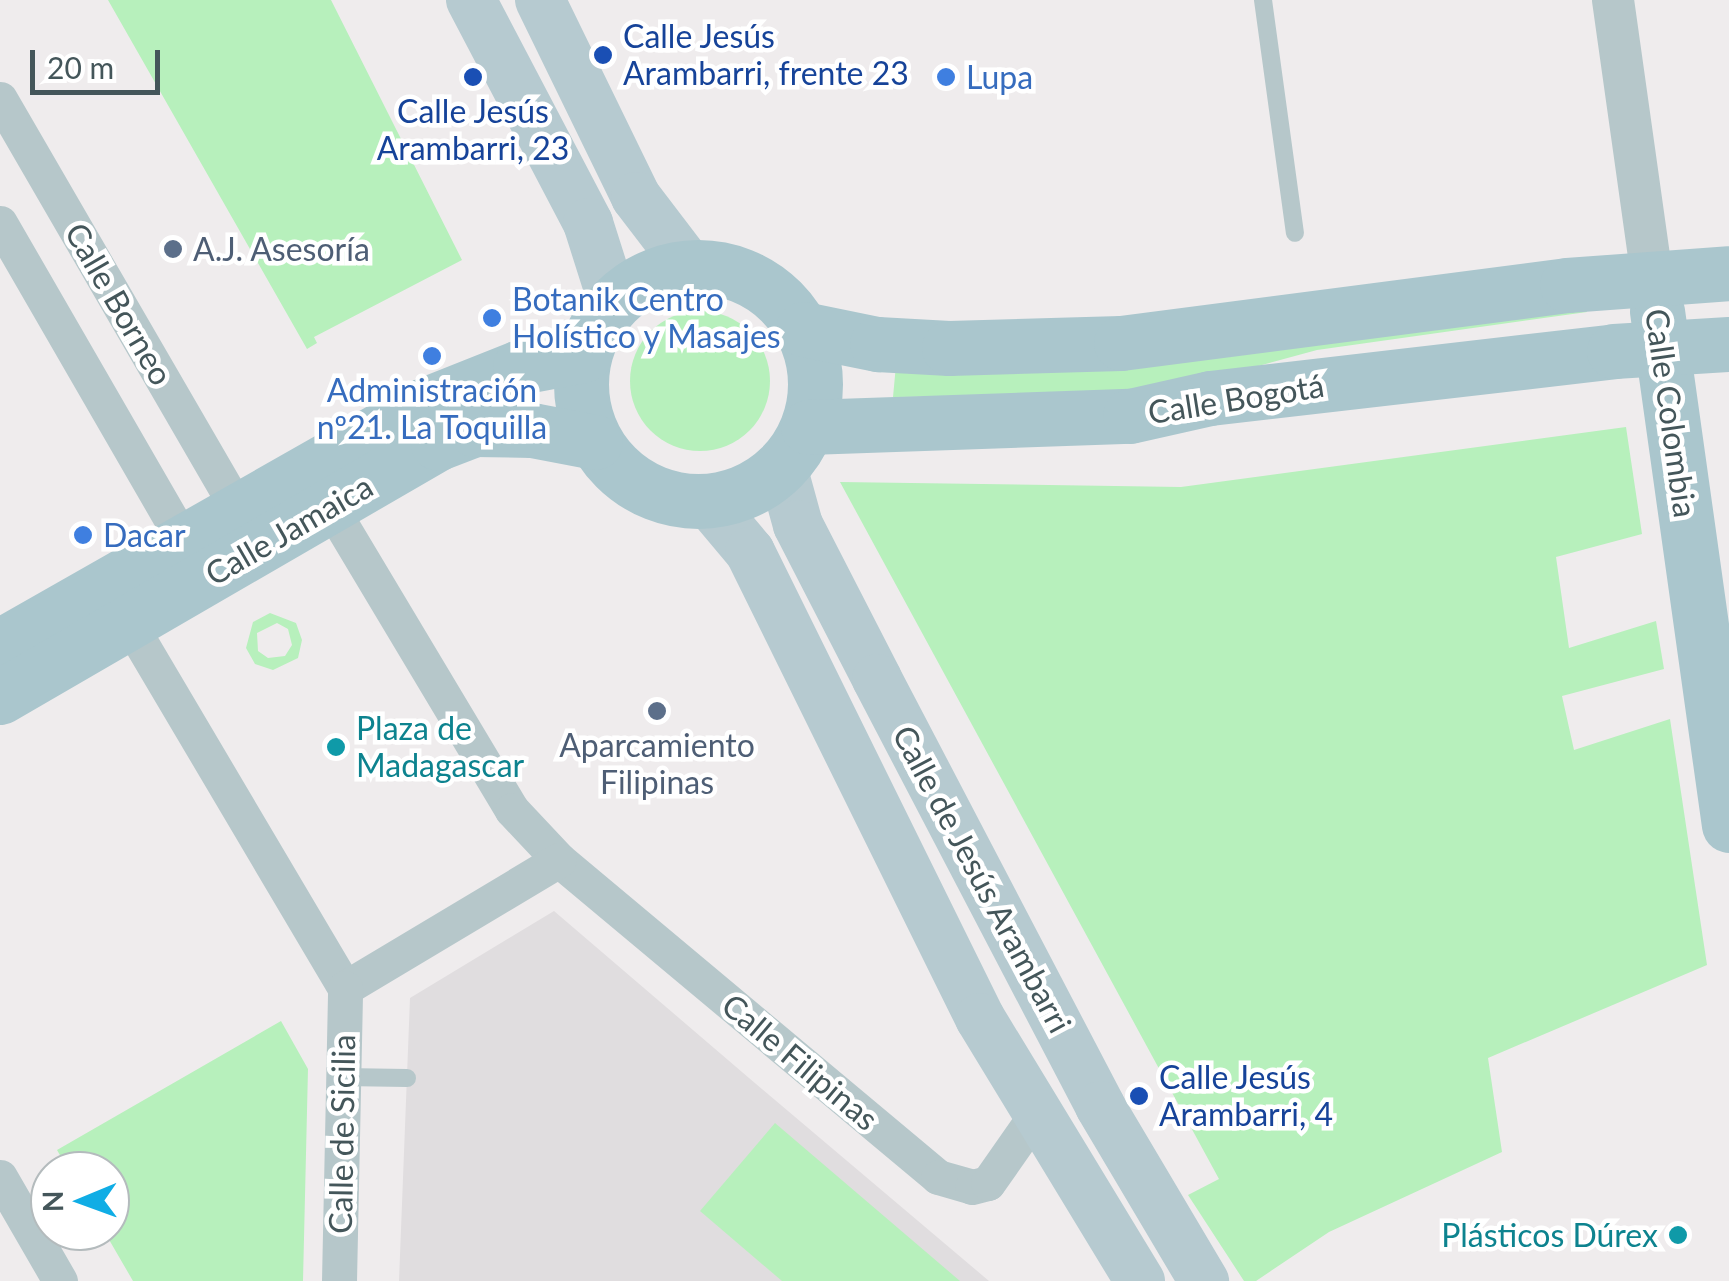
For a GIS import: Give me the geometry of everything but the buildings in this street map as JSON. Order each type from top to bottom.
[{"type":"main road","points":[[472,0],[588,224],[613,302]]},
{"type":"main road","points":[[540,0],[636,197],[688,265]]},
{"type":"main road","points":[[688,265],[734,270],[774,293],[803,329],[817,378],[796,447],[748,492],[708,502],[664,497],[624,476],[595,442],[581,400],[584,356],[613,302],[648,276],[688,265]]},
{"type":"main road","name":"Calle Bogotá","points":[[803,329],[877,344],[949,348],[1121,343],[1652,278],[1729,274]]},
{"type":"main road","name":"Calle Colombia","points":[[1652,278],[1729,825]]},
{"type":"main road","name":"Calle Bogotá","points":[[796,447],[1130,416],[1210,398],[1729,344]]},
{"type":"main road","name":"Calle Jamaica","points":[[0,646],[424,404],[520,367],[584,356]]},
{"type":"main road","name":"Calle Jamaica","points":[[0,697],[330,506],[474,429],[532,430],[595,442]]},
{"type":"main road","name":"Calle de Jesús Arambarri","points":[[796,447],[798,525],[1100,1106],[1204,1281]]},
{"type":"main road","name":"Calle de Jesús Arambarri","points":[[708,502],[750,552],[1034,1116],[1140,1281]]},
{"type":"street","name":"Calle Colombia","points":[[1613,0],[1652,278]]},
{"type":"street","name":"Calle Borneo","points":[[0,99],[238,509]]},
{"type":"street","name":"Calle Borneo","points":[[0,223],[184,542]]},
{"type":"street","points":[[129,623],[345,988],[559,860],[512,810],[330,506]]},
{"type":"street","name":"Calle Filipinas","points":[[559,860],[938,1177],[972,1187],[988,1182],[1034,1116]]},
{"type":"street","name":"Calle de Sicilia","points":[[339,1281],[345,988]]},
{"type":"street","points":[[0,1177],[60,1281]]},
{"type":"lane","points":[[1263,0],[1295,233]]},
{"type":"lane","points":[[343,1077],[407,1078]]},
{"type":"shaded area","points":[[554,911],[989,1281],[399,1281],[410,998]]},
{"type":"green space","points":[[108,0],[331,0],[462,260],[314,337],[317,343],[307,349]]},
{"type":"green space","points":[[1585,302],[1587,312],[1317,350],[1152,395],[893,397],[896,365]]},
{"type":"green space","points":[[700,311],[727,316],[749,332],[765,354],[770,381],[765,408],[749,430],[727,446],[700,451],[673,446],[651,430],[635,408],[630,381],[635,354],[651,332],[673,316]]},
{"type":"green space","points":[[1626,427],[1642,534],[1556,557],[1569,648],[1656,621],[1664,669],[1562,696],[1574,750],[1670,719],[1707,965],[1488,1058],[1502,1152],[1329,1232],[1256,1281],[1244,1281],[1188,1195],[1219,1179],[840,482],[1181,487]]},
{"type":"green space","points":[[270,613],[296,623],[302,640],[298,658],[273,670],[255,664],[246,648],[253,622]],"holes":[[[277,623],[288,629],[292,645],[285,656],[268,658],[258,651],[257,633]]]},
{"type":"green space","points":[[281,1021],[308,1069],[303,1281],[133,1281],[116,1251],[130,1251],[130,1151],[57,1150]]},
{"type":"green space","points":[[775,1123],[960,1281],[782,1281],[700,1211]]},
{"type":"place","name":"Calle Jesús Arambarri, frente 23","points":[[603,55]]},
{"type":"place","name":"Calle Jesús Arambarri, 23","points":[[473,77]]},
{"type":"place","name":"Lupa","points":[[946,77]]},
{"type":"place","name":"A.J. Asesoría","points":[[173,249]]},
{"type":"place","name":"Botanik Centro Holístico y Masajes","points":[[492,318]]},
{"type":"place","name":"Administración nº21. La Toquilla","points":[[432,356]]},
{"type":"place","name":"Dacar","points":[[83,535]]},
{"type":"place","name":"Aparcamiento Filipinas","points":[[657,711]]},
{"type":"place","name":"Plaza de Madagascar","points":[[336,747]]},
{"type":"place","name":"Calle Jesús Arambarri, 4","points":[[1139,1096]]},
{"type":"place","name":"Plásticos Dúrex","points":[[1678,1235]]}]
